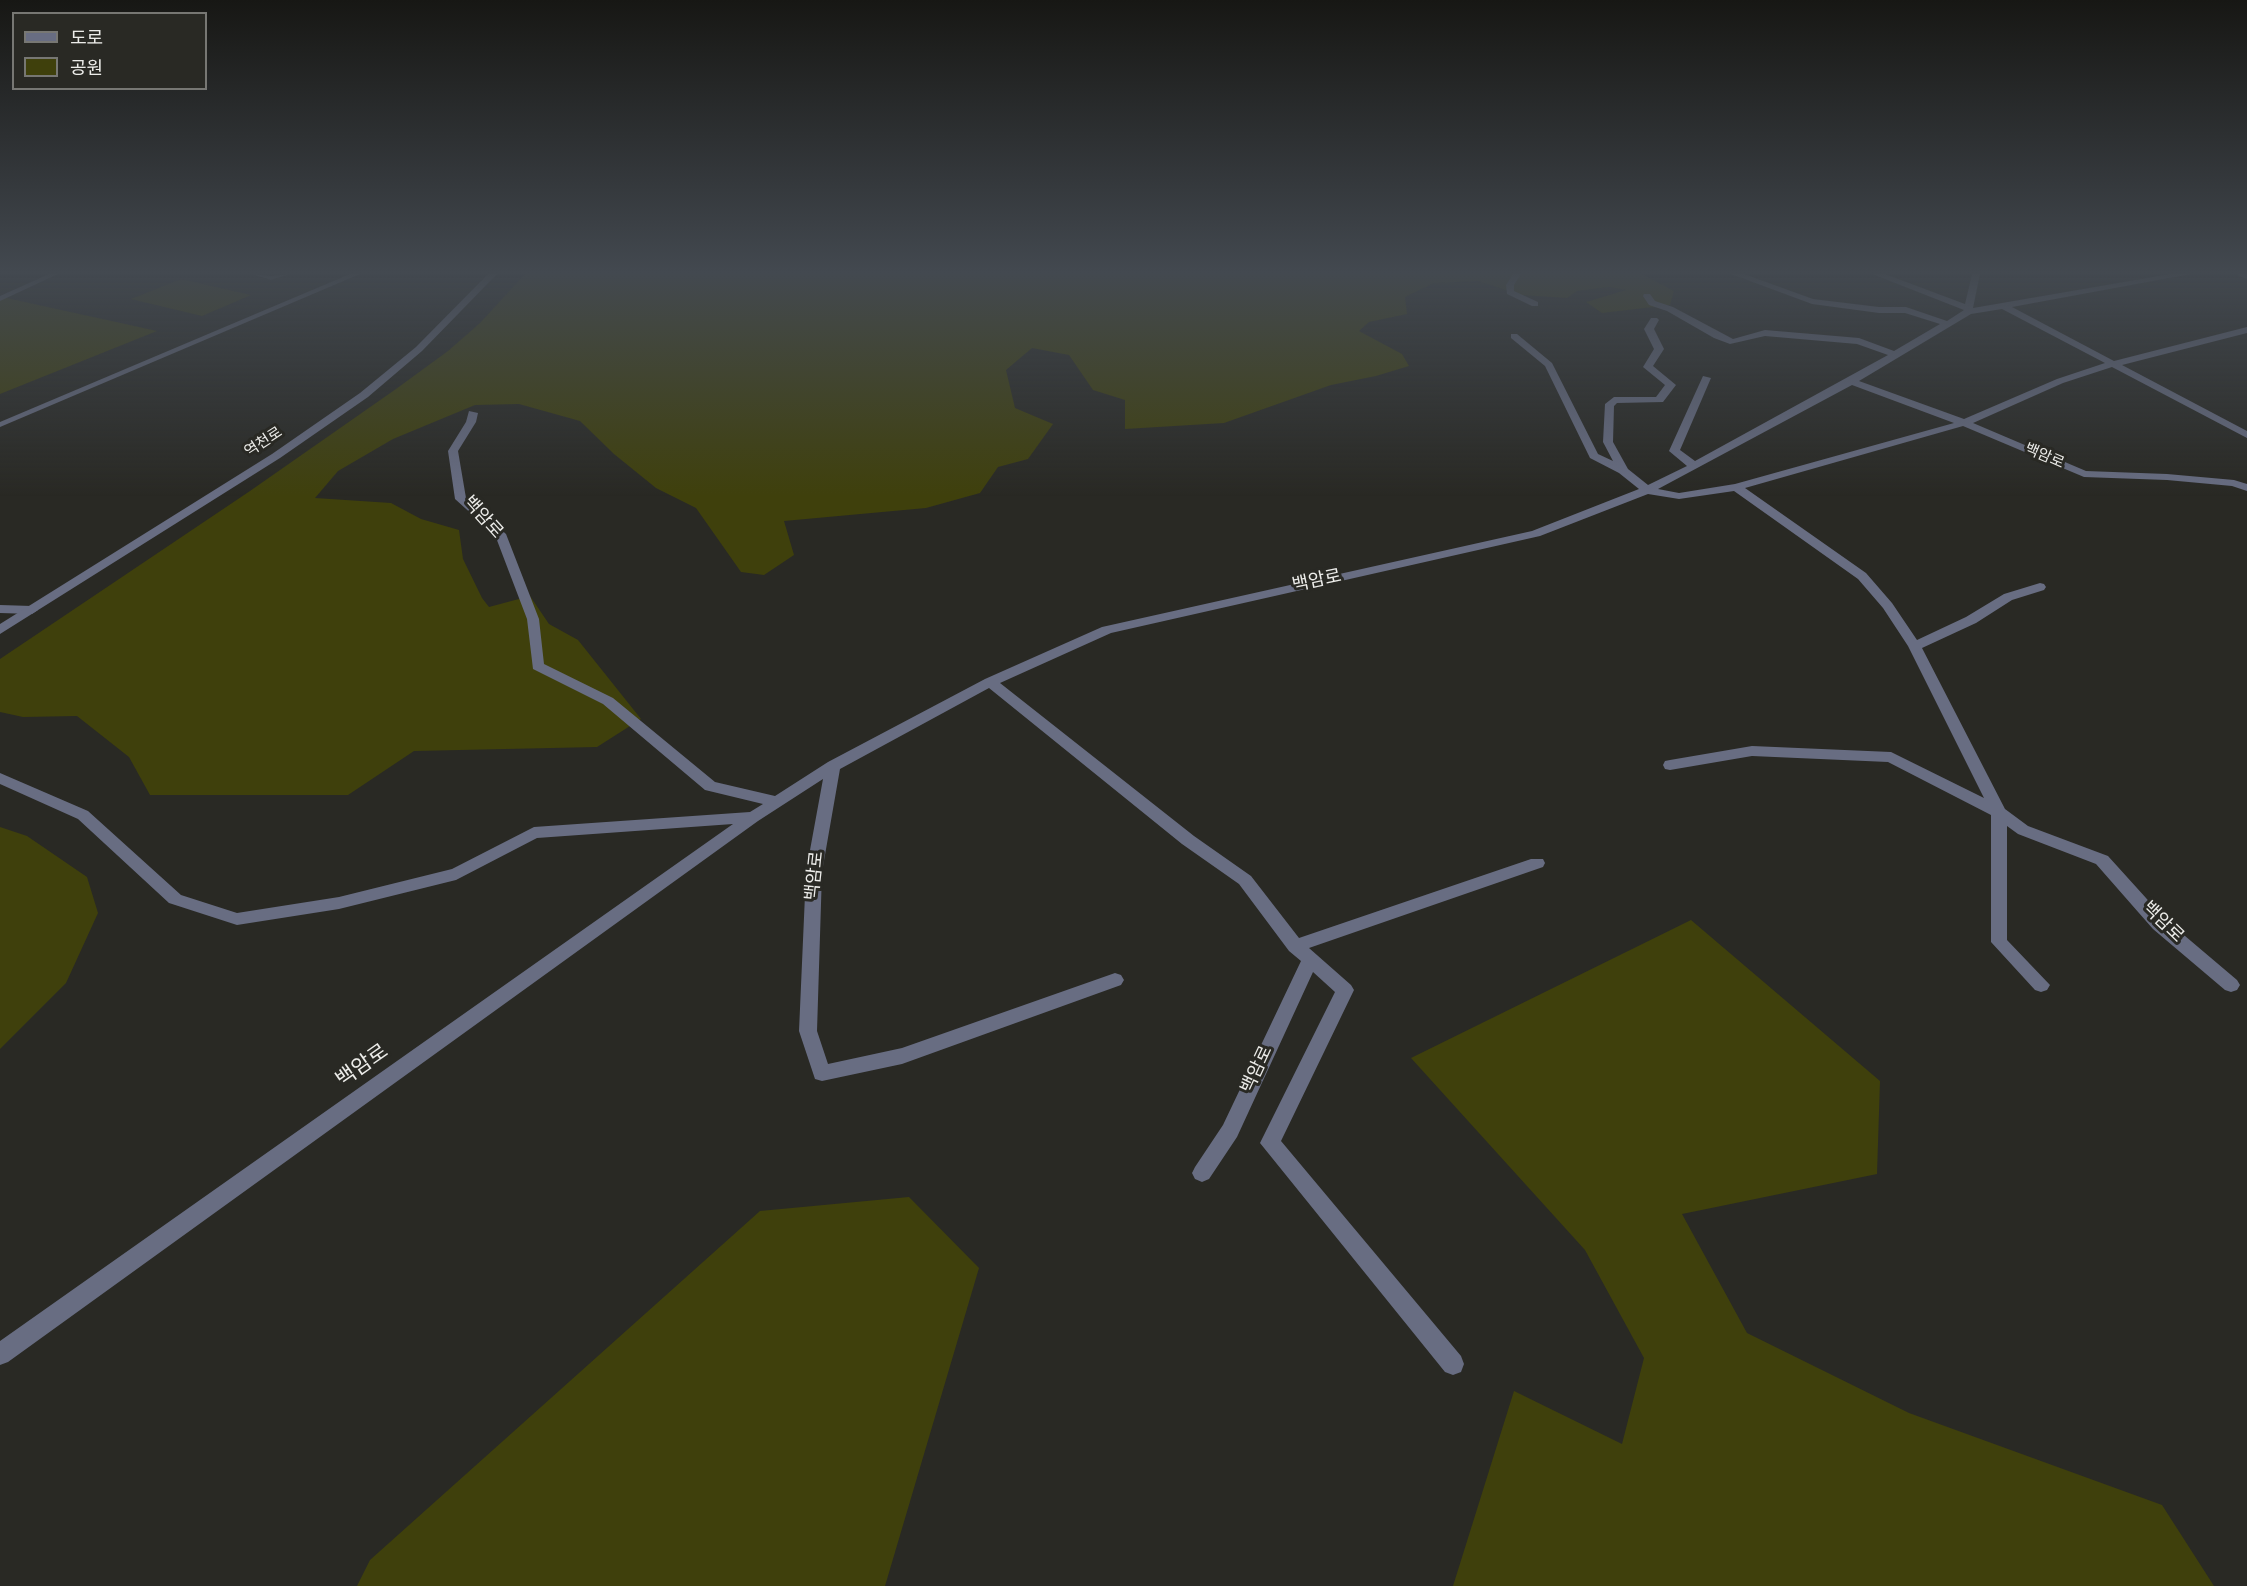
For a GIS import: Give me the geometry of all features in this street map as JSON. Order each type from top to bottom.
[{"type":"street","name":"역천로","points":[[0,630],[276,456],[364,395],[420,348]]},
{"type":"street","points":[[1528,348],[1549,365],[1594,456],[1623,471],[1647,490],[1679,496],[1736,487],[1964,423],[2060,381],[2113,364],[2176,348]]},
{"type":"street","points":[[1623,471],[1608,442],[1610,406],[1614,400],[1659,400],[1671,385],[1648,367],[1659,348]]},
{"type":"street","points":[[1876,348],[1895,356]]},
{"type":"street","name":"백암로","points":[[0,1354],[753,817],[833,766],[990,682],[1107,630],[1536,534],[1647,490],[1908,348]]},
{"type":"street","points":[[2083,348],[2247,435]]},
{"type":"street","points":[[1694,466],[1674,451],[1706,378]]},
{"type":"street","name":"백암로","points":[[1851,381],[1964,423],[2084,474],[2167,477],[2234,483],[2247,488]]},
{"type":"street","name":"백암로","points":[[473,413],[471,422],[453,451],[461,499],[500,534],[533,619],[538,666],[608,701],[710,786],[778,802]]},
{"type":"street","name":"백암로","points":[[1736,487],[1862,576],[1888,606],[1915,646],[1999,812]]},
{"type":"street","points":[[1915,646],[1971,620],[2008,597],[2040,587]]},
{"type":"street","points":[[0,609],[32,610]]},
{"type":"street","points":[[990,682],[1188,840],[1245,880],[1294,946],[1345,990],[1270,1143],[1453,1364]]},
{"type":"street","name":"백암로","points":[[1670,765],[1752,752],[1891,757],[1999,812],[2023,830],[2102,860],[2159,924],[2231,985]]},
{"type":"street","name":"백암로","points":[[833,766],[814,872],[808,1031],[822,1073],[902,1056],[1115,980]]},
{"type":"street","name":"백암로","points":[[0,778],[83,815],[175,899],[237,919],[339,903],[456,874],[534,833],[753,817]]},
{"type":"street","points":[[1999,812],[1999,942],[2041,985]]},
{"type":"street","points":[[1294,946],[1536,863]]},
{"type":"street","name":"백암로","points":[[1202,1173],[1230,1131],[1310,959]]},
{"type":"lane","points":[[0,425],[182,348]]},
{"type":"green space","points":[[0,348],[115,348],[0,394]]},
{"type":"green space","points":[[451,348],[1032,348],[1006,370],[1015,408],[1053,424],[1028,459],[998,467],[980,493],[926,508],[784,521],[794,555],[764,575],[741,572],[696,508],[656,488],[614,454],[580,421],[519,404],[475,405],[393,439],[338,471],[315,498],[391,503],[421,519],[459,530],[463,559],[482,598],[489,607],[530,596],[549,624],[578,640],[641,719],[597,747],[414,751],[348,795],[150,795],[129,757],[77,716],[23,717],[0,712],[0,659],[250,491]]},
{"type":"green space","points":[[1032,348],[1391,348],[1402,354],[1409,366],[1376,376],[1331,385],[1224,423],[1125,429],[1125,400],[1093,390],[1069,355]]},
{"type":"green space","points":[[0,827],[27,836],[87,877],[98,913],[66,983],[0,1049]]},
{"type":"green space","points":[[1691,920],[1880,1081],[1877,1174],[1682,1214],[1747,1333],[1909,1413],[2162,1505],[2214,1586],[1453,1586],[1514,1391],[1622,1444],[1644,1358],[1585,1250],[1411,1058]]},
{"type":"green space","points":[[909,1197],[979,1268],[885,1586],[357,1586],[370,1560],[760,1211]]}]
